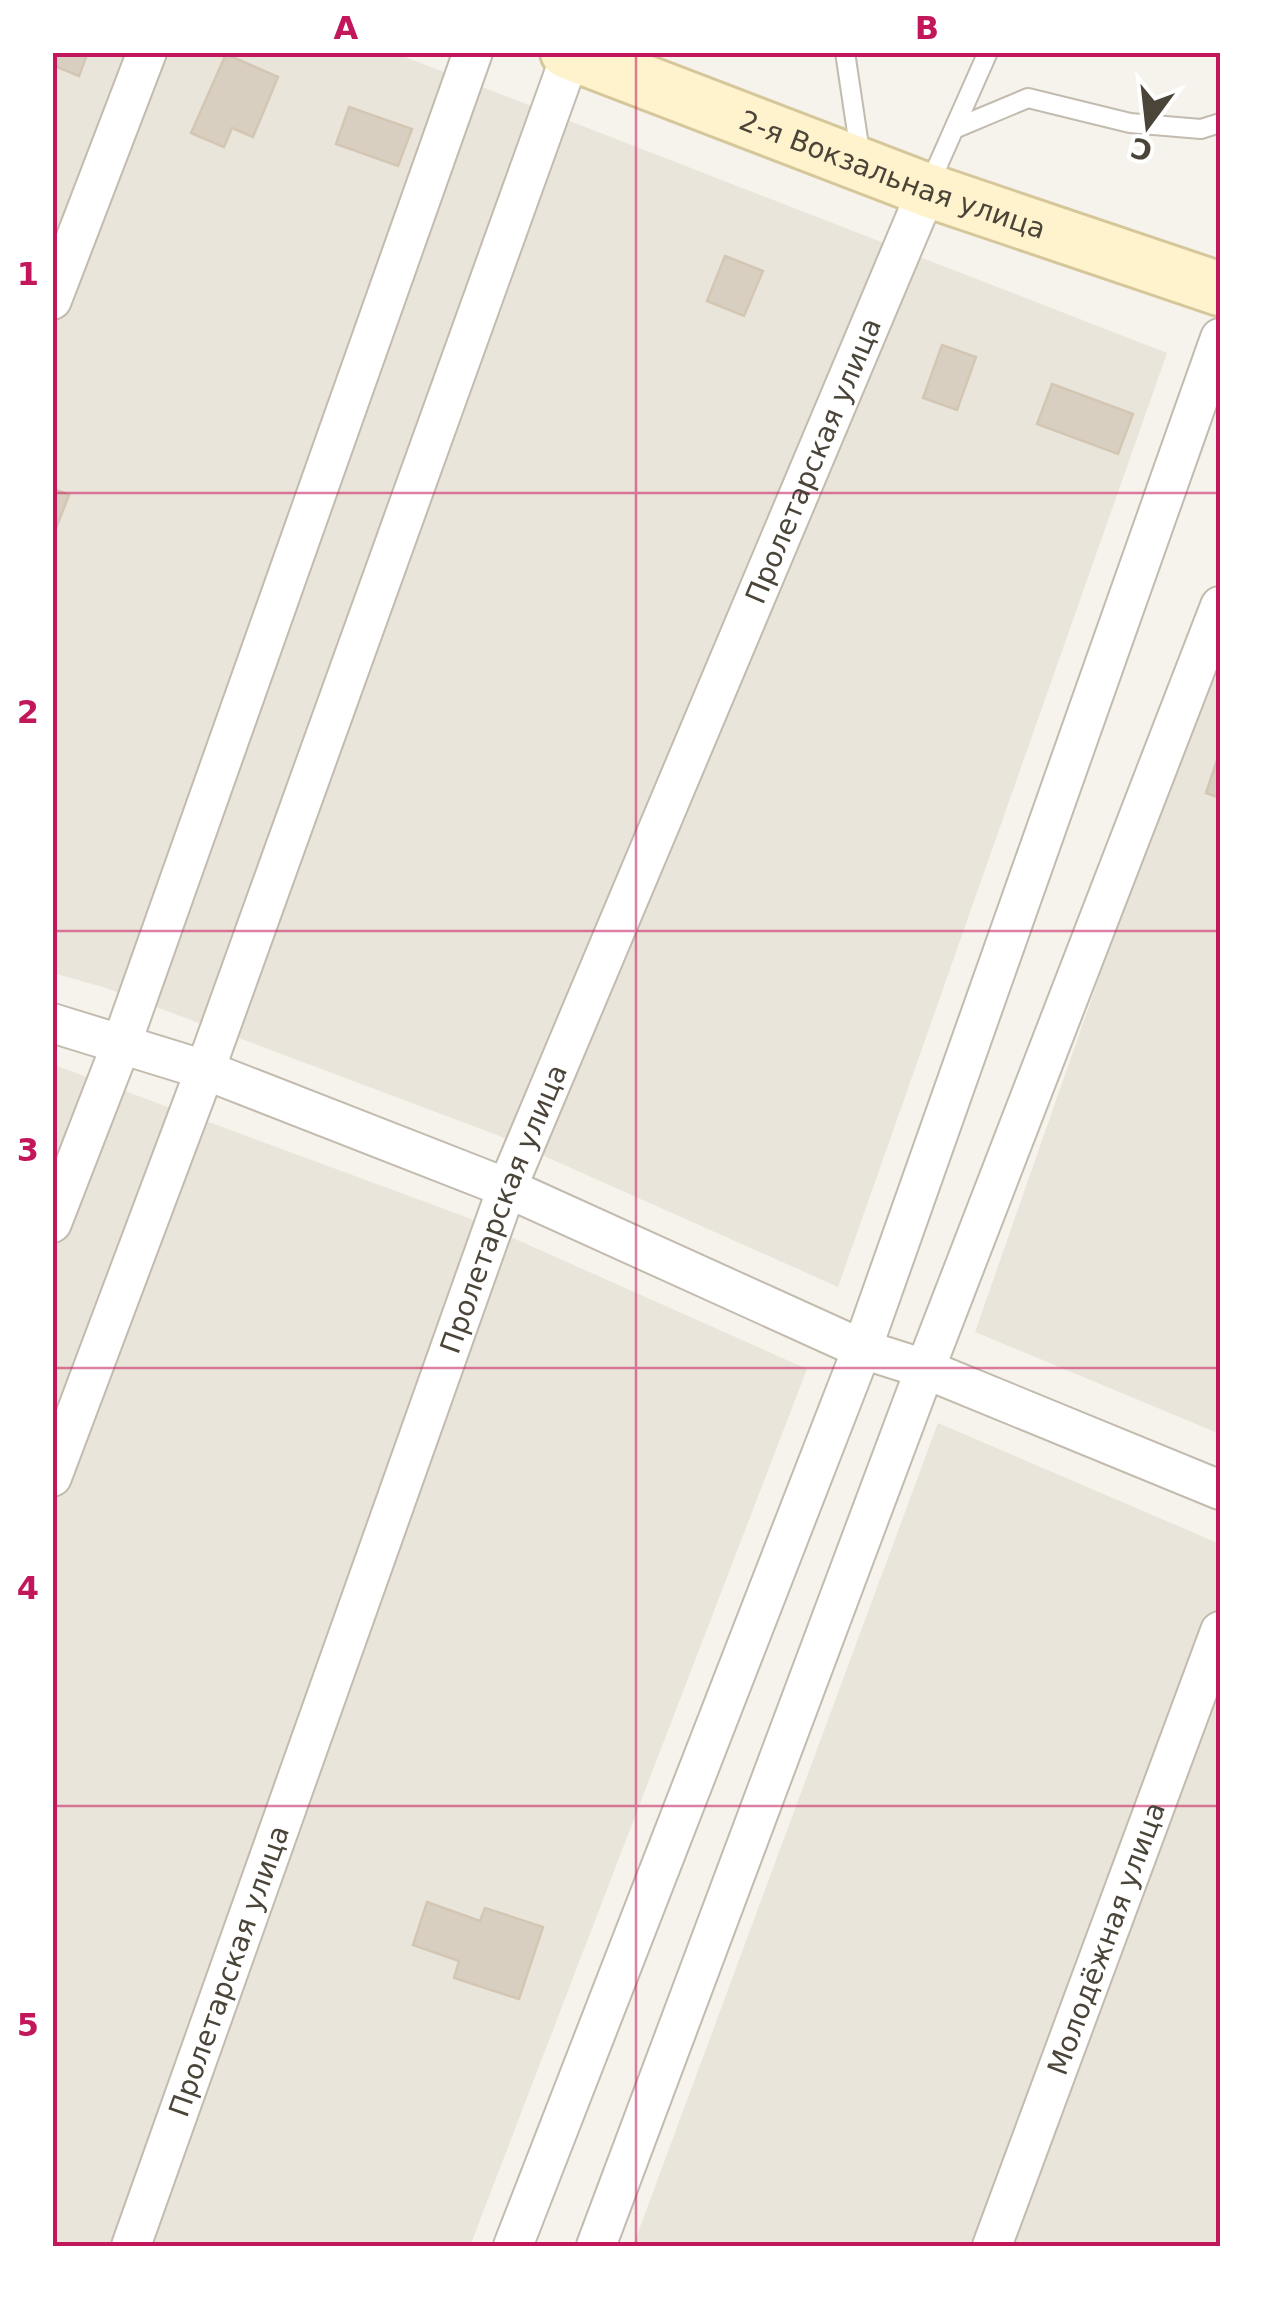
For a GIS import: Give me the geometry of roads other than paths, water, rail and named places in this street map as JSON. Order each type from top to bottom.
[{"type":"main road","name":"2-я Вокзальная улица","points":[[569,53],[926,190],[1220,289]]},
{"type":"street","points":[[52,300],[147,52]]},
{"type":"street","points":[[52,1223],[121,1044],[474,52]]},
{"type":"street","points":[[52,1477],[206,1070],[569,53]]},
{"type":"street","name":"Пролетарская улица","points":[[131,2246],[506,1188],[926,190]]},
{"type":"street","points":[[513,2246],[862,1349],[1220,338]]},
{"type":"street","points":[[596,2246],[925,1369],[1220,606]]},
{"type":"street","points":[[52,1022],[206,1070],[506,1188],[862,1349],[925,1369],[1220,1490]]},
{"type":"street","name":"Молодёжная улица","points":[[992,2246],[1220,1631]]},
{"type":"lane","points":[[845,52],[862,164]]},
{"type":"lane","points":[[926,190],[988,52]]},
{"type":"lane","points":[[954,129],[1028,98],[1130,123],[1200,129],[1220,123]]}]
